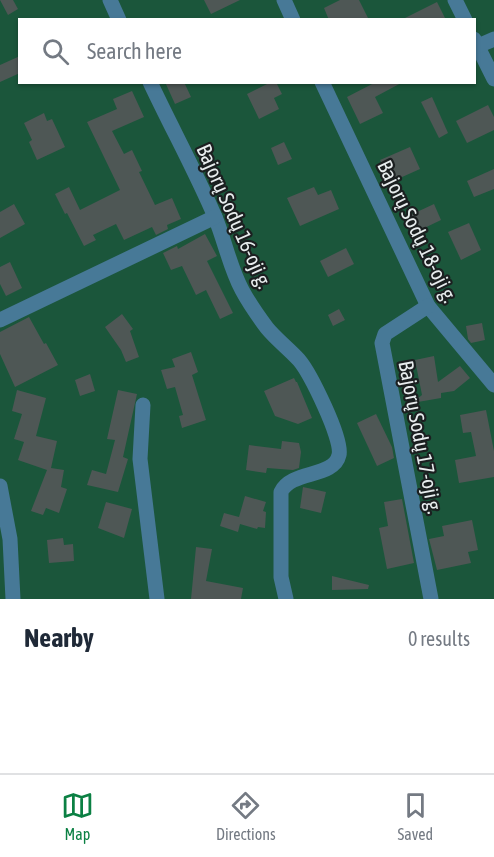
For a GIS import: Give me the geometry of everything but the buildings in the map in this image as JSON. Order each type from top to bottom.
[{"type":"street","points":[[110,0],[118,18]]},
{"type":"street","points":[[284,0],[292,18]]},
{"type":"street","points":[[455,0],[464,18]]},
{"type":"street","points":[[494,39],[476,43],[494,79]]},
{"type":"street","name":"Bajorų Sodų 16-oji g.","points":[[151,84],[215,217],[241,289],[268,330],[300,362],[314,384],[338,437],[340,448],[336,463],[294,480],[284,486],[281,492],[281,577],[286,599]]},
{"type":"street","name":"Bajorų Sodų 18-oji g.","points":[[323,84],[428,306],[494,386]]},
{"type":"street","points":[[0,320],[215,217]]},
{"type":"street","name":"Bajorų Sodų 17-oji g.","points":[[428,306],[385,334],[382,343],[431,599]]},
{"type":"street","points":[[143,405],[140,459],[157,599]]},
{"type":"street","points":[[0,486],[9,539],[13,599]]},
{"type":"green space","points":[[0,0],[494,0],[494,599],[0,599]]}]
